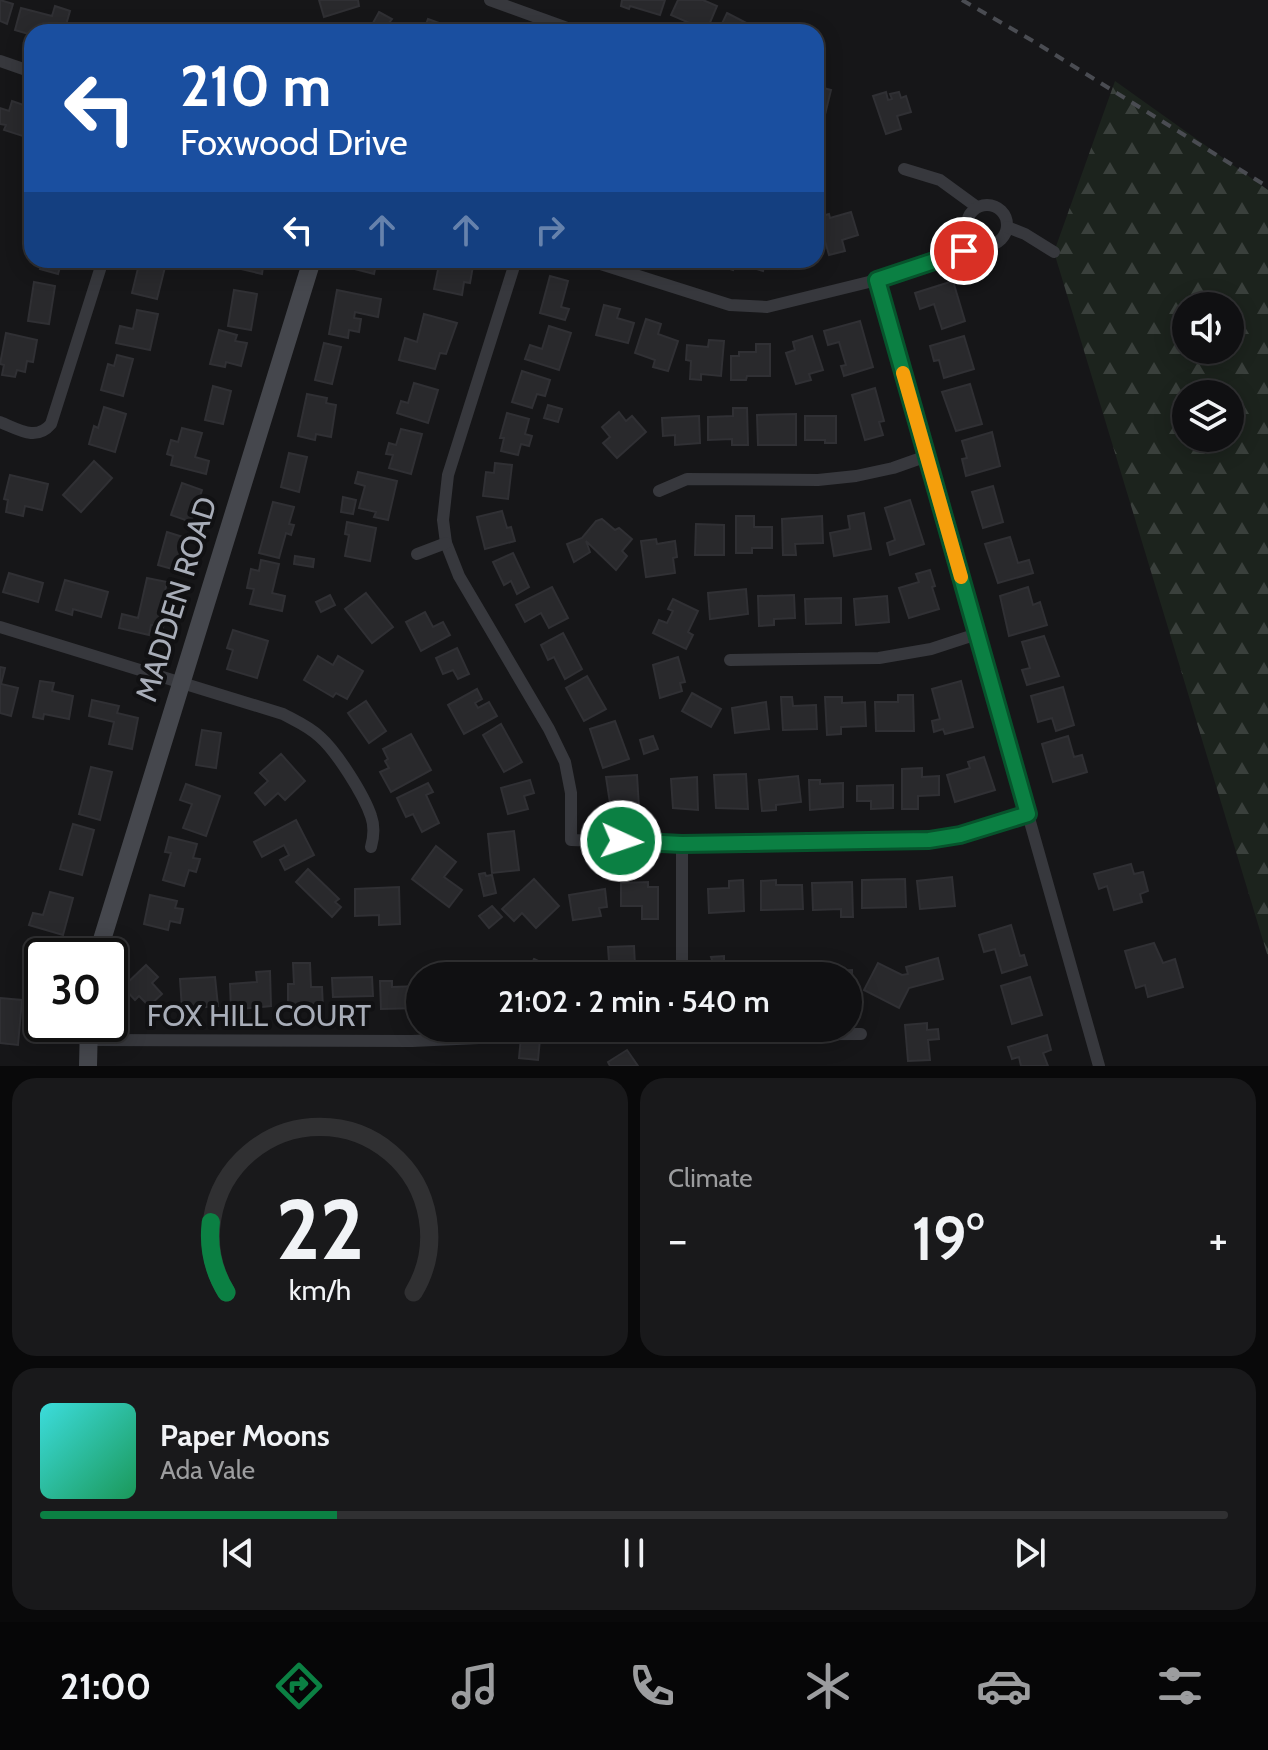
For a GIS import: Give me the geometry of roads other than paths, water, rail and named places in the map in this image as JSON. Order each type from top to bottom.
[{"type":"street","points":[[490,0],[556,24]]},
{"type":"street","points":[[0,61],[24,69]]},
{"type":"street","points":[[904,169],[940,180],[977,207]]},
{"type":"street","points":[[990,205],[999,208],[1007,220],[1007,227],[999,241],[990,245],[975,242],[966,224],[977,207],[990,205]]},
{"type":"street","points":[[1007,227],[1054,252]]},
{"type":"street","points":[[613,268],[744,307],[781,304],[877,280],[956,256],[975,242]]},
{"type":"street","points":[[0,422],[31,434],[39,433],[51,424],[100,268]]},
{"type":"street","name":"MADDEN ROAD","points":[[102,938],[309,268]]},
{"type":"street","points":[[513,268],[448,475],[443,520],[446,543],[459,576],[549,729],[565,762],[571,793],[571,840],[682,844],[929,840],[960,835],[1028,814]]},
{"type":"street","points":[[877,280],[1099,1066]]},
{"type":"street","points":[[659,491],[687,479],[818,480],[856,476],[927,456]]},
{"type":"street","points":[[417,554],[446,543]]},
{"type":"street","points":[[0,627],[283,714],[319,736],[342,763],[371,814],[374,832],[371,847]]},
{"type":"street","points":[[730,660],[879,658],[931,649],[977,634]]},
{"type":"street","points":[[682,844],[682,962]]},
{"type":"street","name":"FOX HILL COURT","points":[[128,1033],[406,1041]]},
{"type":"street","points":[[88,1042],[88,1066]]},
{"type":"railway","points":[[962,0],[1268,187]]}]
